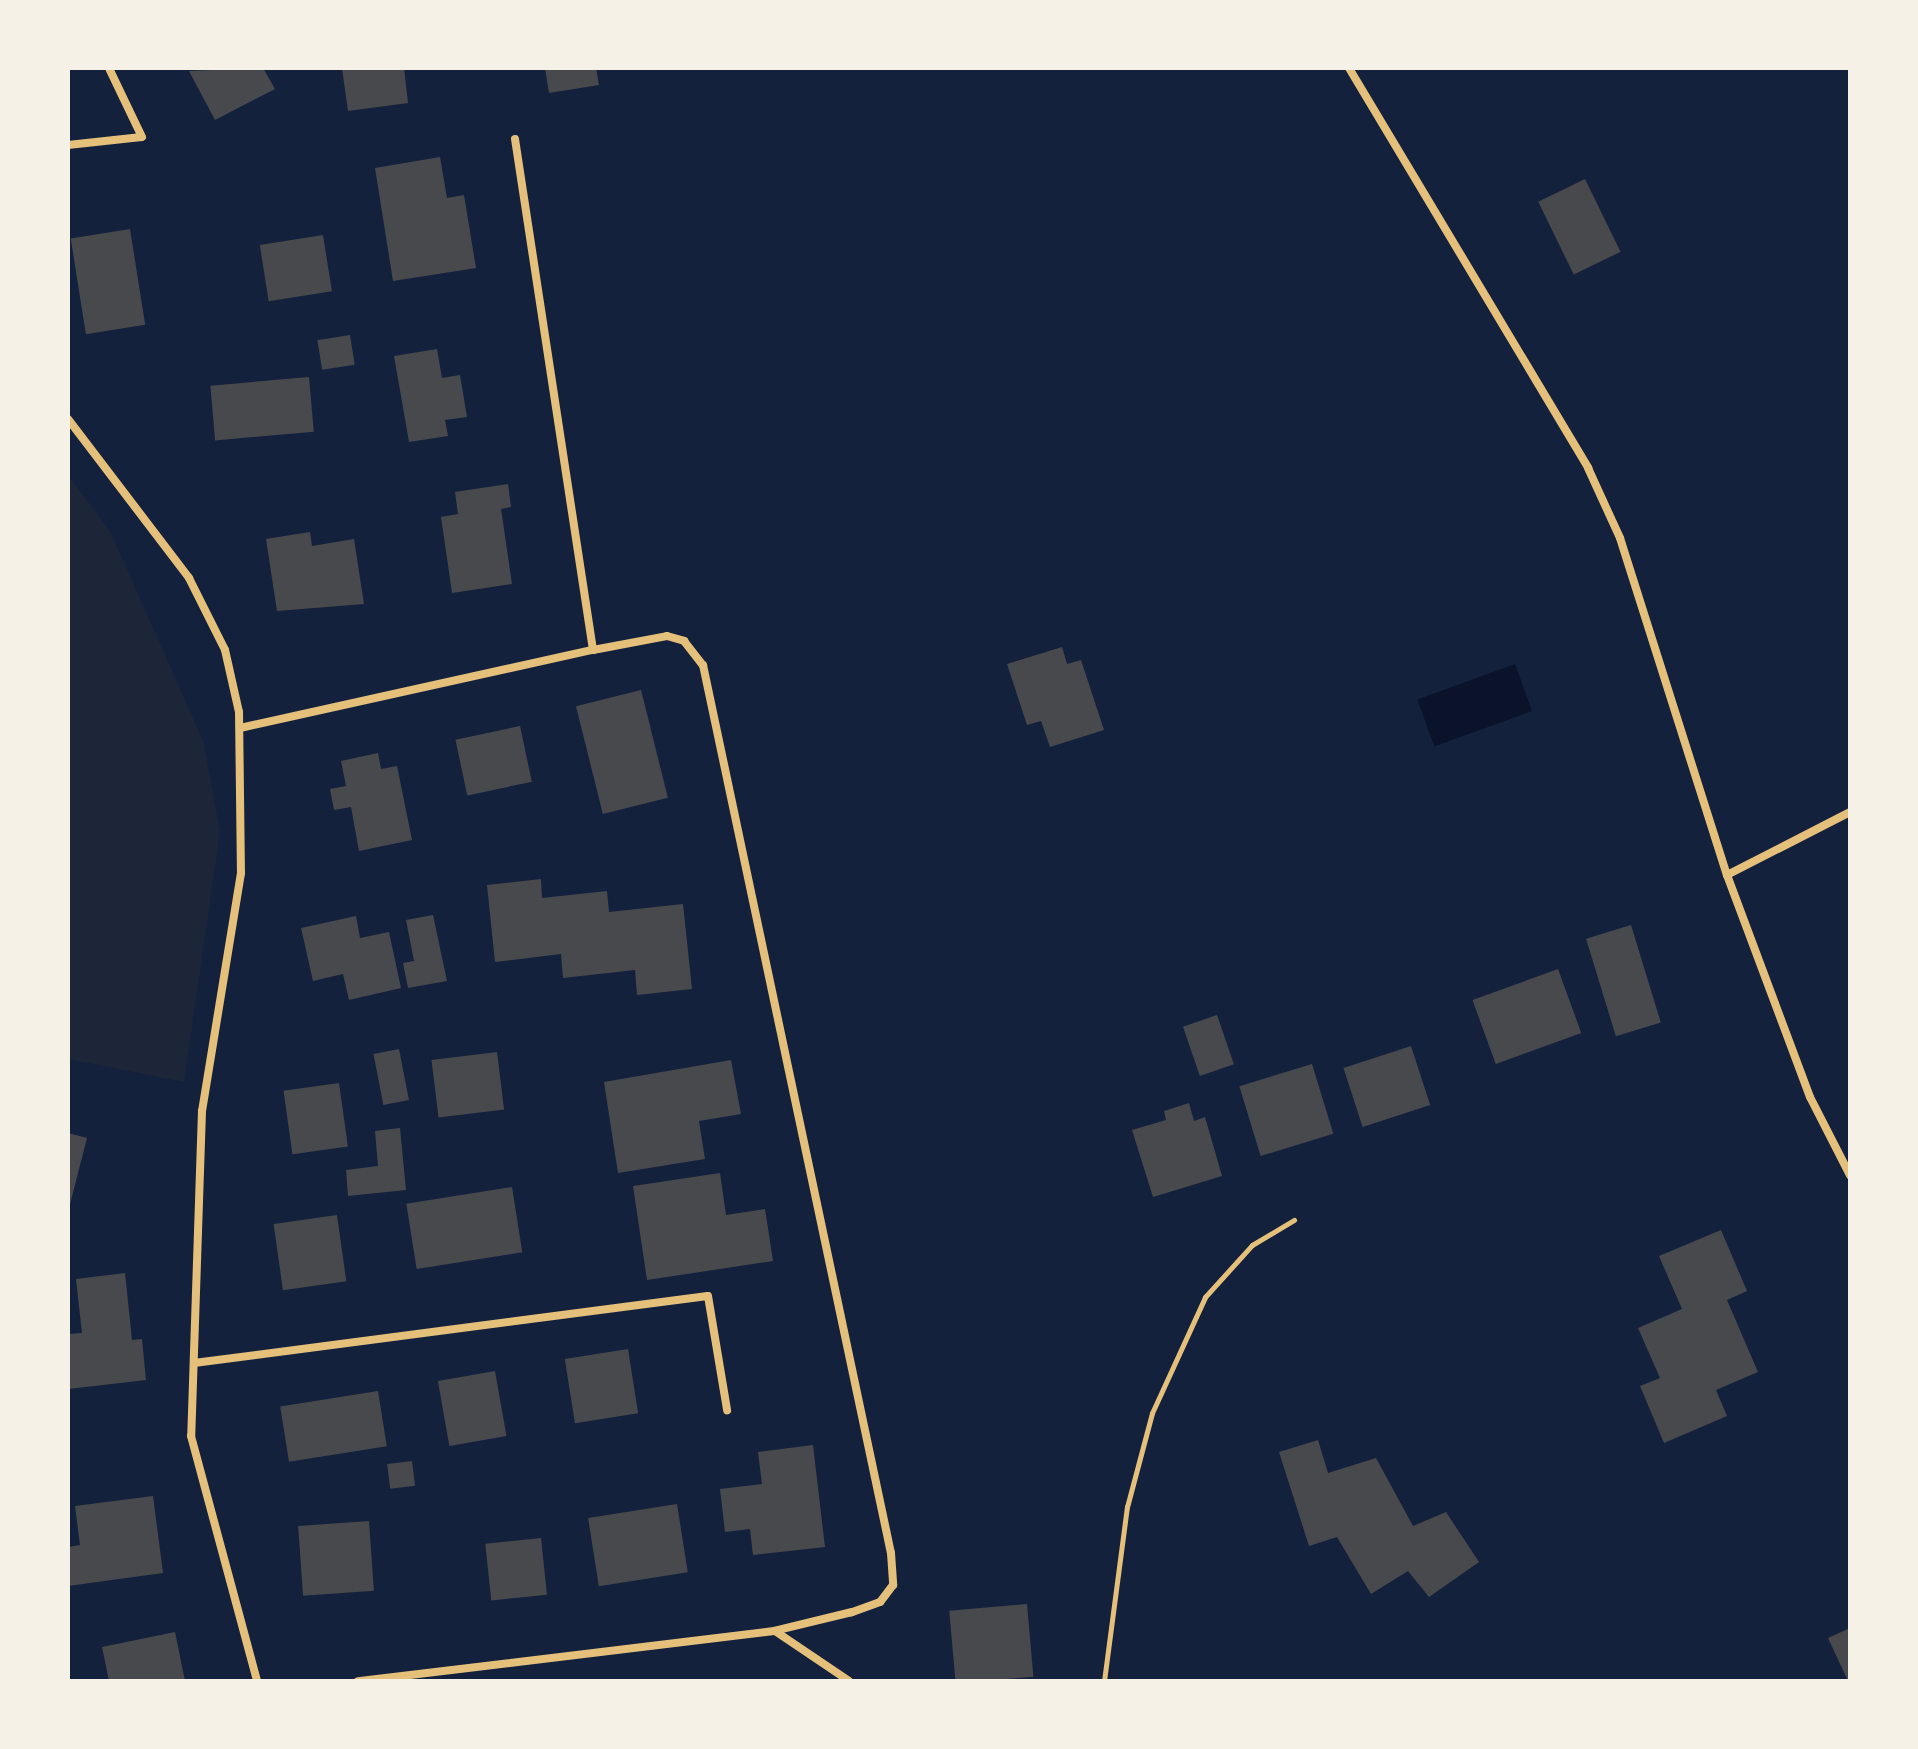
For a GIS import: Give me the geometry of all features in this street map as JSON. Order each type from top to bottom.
[{"type":"street","points":[[68,145],[142,137],[109,68]]},
{"type":"street","points":[[1349,68],[1588,468],[1620,538],[1727,875],[1810,1097],[1850,1175]]},
{"type":"street","points":[[515,139],[593,650]]},
{"type":"street","points":[[68,419],[189,578],[225,650],[240,728],[241,873],[202,1111],[191,1436],[257,1681]]},
{"type":"street","points":[[240,728],[667,636],[684,641],[703,665],[891,1553],[893,1585],[880,1602],[774,1631],[358,1681]]},
{"type":"street","points":[[1727,875],[1850,812]]},
{"type":"street","points":[[194,1363],[708,1296],[727,1410]]},
{"type":"street","points":[[774,1631],[849,1681]]},
{"type":"path","points":[[1104,1681],[1127,1507],[1152,1413],[1205,1297],[1252,1245],[1294,1220]]},
{"type":"shaded area","points":[[68,475],[110,531],[204,743],[220,833],[184,1082],[68,1059]]},
{"type":"shaded area","points":[[1515,664],[1532,711],[1434,747],[1417,700]]},
{"type":"building","points":[[263,68],[275,89],[215,120],[189,71]]},
{"type":"building","points":[[342,68],[404,68],[408,103],[348,111]]},
{"type":"building","points":[[545,68],[596,68],[599,85],[549,93]]},
{"type":"building","points":[[440,157],[447,198],[464,195],[476,268],[393,281],[375,168]]},
{"type":"building","points":[[1585,179],[1621,252],[1574,275],[1538,202]]},
{"type":"building","points":[[130,229],[145,325],[86,334],[71,238]]},
{"type":"building","points":[[323,235],[332,291],[269,301],[260,245]]},
{"type":"building","points":[[350,335],[355,365],[322,370],[317,340]]},
{"type":"building","points":[[437,349],[442,378],[460,375],[467,417],[445,420],[448,436],[409,442],[394,356]]},
{"type":"building","points":[[309,377],[314,432],[215,440],[210,386]]},
{"type":"building","points":[[508,484],[511,507],[501,509],[512,584],[452,593],[441,517],[458,514],[455,492]]},
{"type":"building","points":[[310,532],[312,546],[354,539],[364,604],[277,611],[266,539]]},
{"type":"building","points":[[1062,647],[1067,664],[1081,660],[1104,730],[1050,747],[1041,721],[1027,725],[1007,664]]},
{"type":"building","points":[[641,690],[668,798],[603,814],[576,706]]},
{"type":"building","points":[[520,726],[532,782],[467,795],[455,740]]},
{"type":"building","points":[[378,753],[381,769],[397,766],[412,840],[359,851],[351,807],[334,810],[330,789],[346,786],[341,761]]},
{"type":"building","points":[[541,879],[542,898],[607,891],[609,912],[683,904],[692,989],[637,995],[635,970],[563,978],[561,954],[495,962],[487,885]]},
{"type":"building","points":[[433,915],[447,981],[408,988],[403,963],[414,961],[406,920]]},
{"type":"building","points":[[356,916],[360,938],[389,932],[401,988],[349,1000],[343,974],[313,981],[301,928]]},
{"type":"building","points":[[1631,925],[1661,1023],[1616,1036],[1586,939]]},
{"type":"building","points":[[1558,969],[1581,1033],[1496,1064],[1472,1000]]},
{"type":"building","points":[[1217,1015],[1234,1064],[1200,1076],[1183,1027]]},
{"type":"building","points":[[1411,1046],[1430,1105],[1363,1127],[1343,1068]]},
{"type":"building","points":[[399,1049],[409,1100],[383,1105],[373,1054]]},
{"type":"building","points":[[497,1052],[504,1110],[439,1118],[431,1060]]},
{"type":"building","points":[[731,1060],[741,1114],[699,1121],[705,1159],[618,1173],[604,1082]]},
{"type":"building","points":[[1312,1064],[1333,1134],[1261,1156],[1239,1086]]},
{"type":"building","points":[[339,1083],[348,1146],[292,1154],[284,1091]]},
{"type":"building","points":[[1189,1103],[1194,1121],[1205,1117],[1222,1176],[1153,1197],[1132,1130],[1166,1120],[1164,1111]]},
{"type":"building","points":[[400,1128],[406,1190],[348,1196],[346,1170],[378,1166],[375,1131]]},
{"type":"building","points":[[68,1133],[87,1138],[69,1208],[68,1207]]},
{"type":"building","points":[[720,1173],[726,1215],[765,1209],[773,1261],[647,1280],[633,1186]]},
{"type":"building","points":[[512,1187],[522,1252],[417,1269],[406,1204]]},
{"type":"building","points":[[337,1215],[346,1281],[283,1290],[274,1224]]},
{"type":"building","points":[[1721,1230],[1747,1291],[1727,1300],[1758,1372],[1716,1390],[1727,1416],[1664,1443],[1640,1386],[1660,1378],[1638,1328],[1682,1309],[1659,1256]]},
{"type":"building","points":[[125,1273],[132,1340],[142,1339],[146,1380],[68,1389],[68,1334],[82,1333],[76,1279]]},
{"type":"building","points":[[628,1349],[638,1413],[575,1423],[565,1359]]},
{"type":"building","points":[[495,1371],[506,1436],[449,1446],[438,1381]]},
{"type":"building","points":[[378,1391],[387,1446],[289,1462],[280,1406]]},
{"type":"building","points":[[1318,1440],[1328,1473],[1376,1458],[1413,1526],[1446,1512],[1479,1562],[1429,1597],[1408,1571],[1371,1594],[1337,1537],[1309,1546],[1279,1452]]},
{"type":"building","points":[[813,1445],[825,1547],[753,1555],[750,1529],[725,1532],[720,1489],[762,1484],[758,1452]]},
{"type":"building","points":[[412,1461],[415,1486],[390,1489],[387,1464]]},
{"type":"building","points":[[153,1496],[163,1573],[68,1586],[68,1547],[80,1545],[75,1506]]},
{"type":"building","points":[[677,1504],[688,1572],[599,1586],[588,1518]]},
{"type":"building","points":[[369,1521],[374,1591],[303,1596],[298,1526]]},
{"type":"building","points":[[541,1538],[547,1595],[491,1601],[485,1544]]},
{"type":"building","points":[[1027,1604],[1033,1677],[955,1681],[949,1611]]},
{"type":"building","points":[[1850,1628],[1850,1681],[1848,1681],[1828,1638]]},
{"type":"building","points":[[175,1632],[185,1681],[109,1681],[102,1647]]}]
